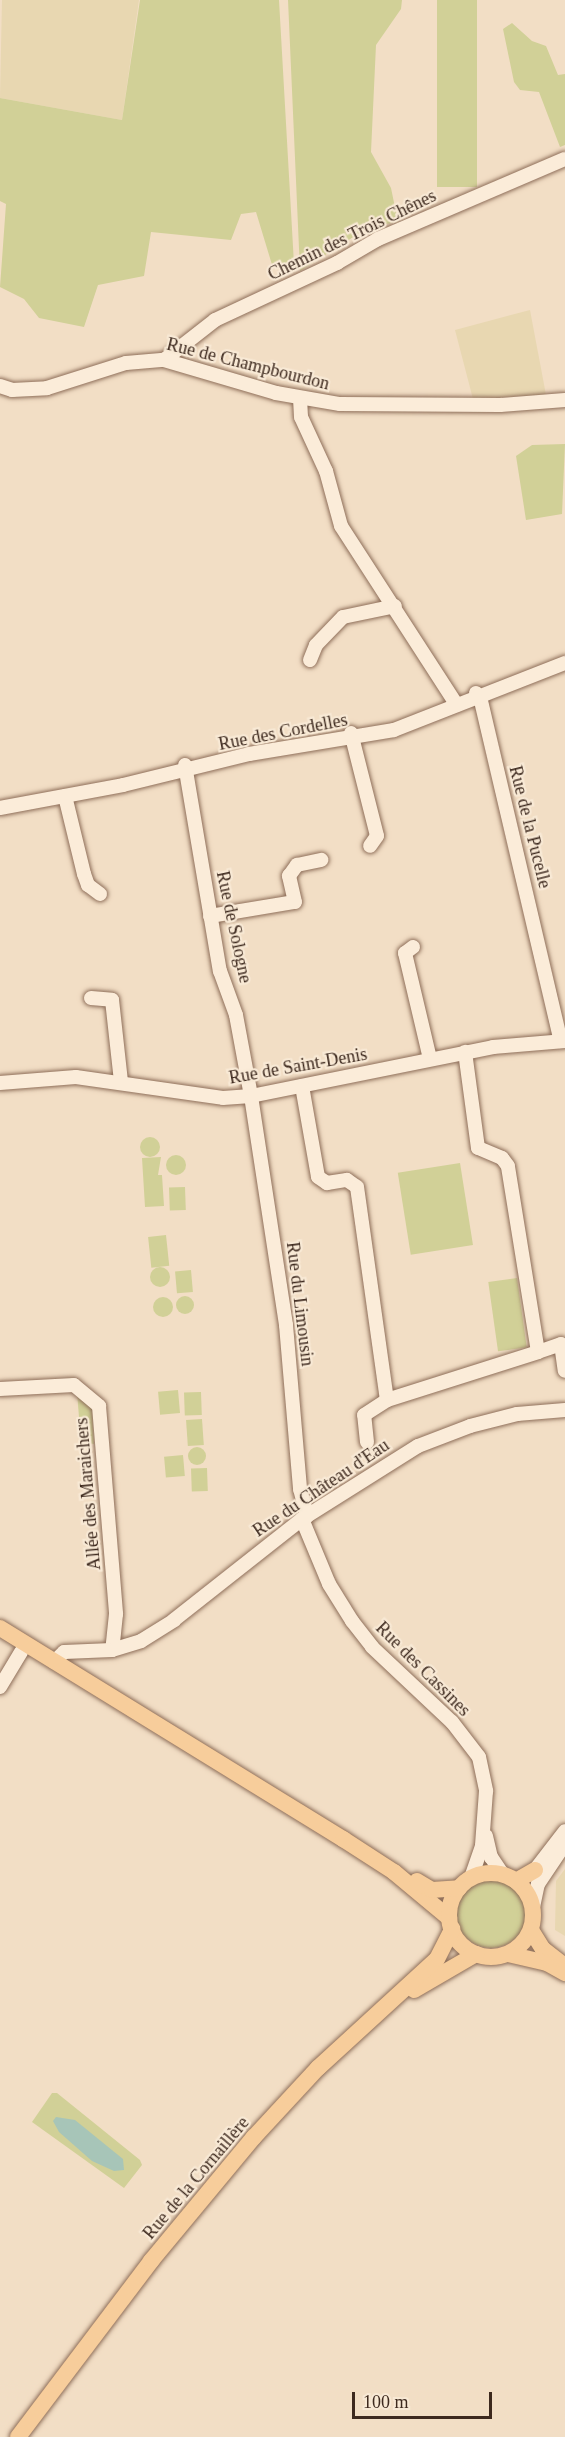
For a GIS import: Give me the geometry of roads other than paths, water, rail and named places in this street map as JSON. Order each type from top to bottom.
[{"type":"main road","points":[[0,1628],[394,1872],[445,1911],[465,1948],[476,1954],[508,1954],[547,1963],[565,1973]]},
{"type":"main road","points":[[445,1911],[465,1883],[510,1878],[535,1870]]},
{"type":"main road","points":[[510,1878],[533,1907],[531,1930],[543,1949],[565,1966]]},
{"type":"main road","name":"Rue de la Cornaillère","points":[[18,2437],[151,2261],[255,2137],[318,2068],[437,1959],[445,1911],[465,1883]]},
{"type":"main road","points":[[508,1954],[531,1930]]},
{"type":"main road","name":"Rue de la Cornaillère","points":[[390,2004],[476,1954]]},
{"type":"main road","name":"Rue de la Cornaillère","points":[[32,2437],[51,2395]]},
{"type":"street","name":"Chemin des Trois Chênes","points":[[164,360],[215,320],[338,263],[378,239],[565,159]]},
{"type":"street","name":"Rue de Champbourdon","points":[[0,386],[12,390],[47,388],[126,363],[164,360],[300,398],[340,404],[418,406],[565,400]]},
{"type":"street","points":[[300,398],[301,417],[326,471],[341,526],[395,606],[457,705]]},
{"type":"street","points":[[310,660],[316,645],[343,617],[395,606]]},
{"type":"street","name":"Rue des Cordelles","points":[[0,808],[65,796],[249,754],[352,735],[394,730],[477,695],[565,663]]},
{"type":"street","name":"Rue de la Pucelle","points":[[477,695],[563,1041]]},
{"type":"street","points":[[352,735],[377,836],[370,846]]},
{"type":"street","name":"Rue de Sologne","points":[[186,768],[220,971],[236,1014],[251,1096]]},
{"type":"street","points":[[65,796],[84,874],[88,885],[100,894]]},
{"type":"street","points":[[210,916],[295,902],[289,876],[297,865],[321,860]]},
{"type":"street","points":[[413,947],[405,953],[430,1059]]},
{"type":"street","points":[[91,998],[112,1000],[121,1082]]},
{"type":"street","name":"Rue de Saint-Denis","points":[[0,1083],[75,1077],[223,1098],[251,1096],[465,1052],[563,1041]]},
{"type":"street","points":[[465,1052],[478,1148],[502,1158],[508,1166],[538,1352]]},
{"type":"street","points":[[302,1086],[318,1176],[327,1183],[347,1180],[357,1187],[387,1400]]},
{"type":"street","name":"Rue du Limousin","points":[[251,1096],[286,1325],[304,1517]]},
{"type":"street","points":[[367,1442],[364,1415],[387,1400],[561,1344],[565,1371]]},
{"type":"street","name":"Allée des Maraichers","points":[[0,1389],[74,1385],[97,1401],[107,1543],[112,1552],[116,1614],[112,1650]]},
{"type":"street","name":"Rue du Château d'Eau","points":[[54,1662],[64,1652],[112,1650],[141,1641],[174,1620],[304,1517],[418,1446],[508,1417],[565,1410]]},
{"type":"street","name":"Rue des Cassines","points":[[304,1517],[330,1584],[352,1622],[372,1647],[472,1745],[486,1782],[479,1858],[465,1883]]},
{"type":"street","points":[[0,1688],[21,1652]]},
{"type":"street","name":"Rue des Cassines","points":[[484,1817],[491,1857],[510,1878]]},
{"type":"street","points":[[535,1870],[565,1831]]},
{"type":"street","points":[[533,1907],[538,1884],[565,1844]]}]
